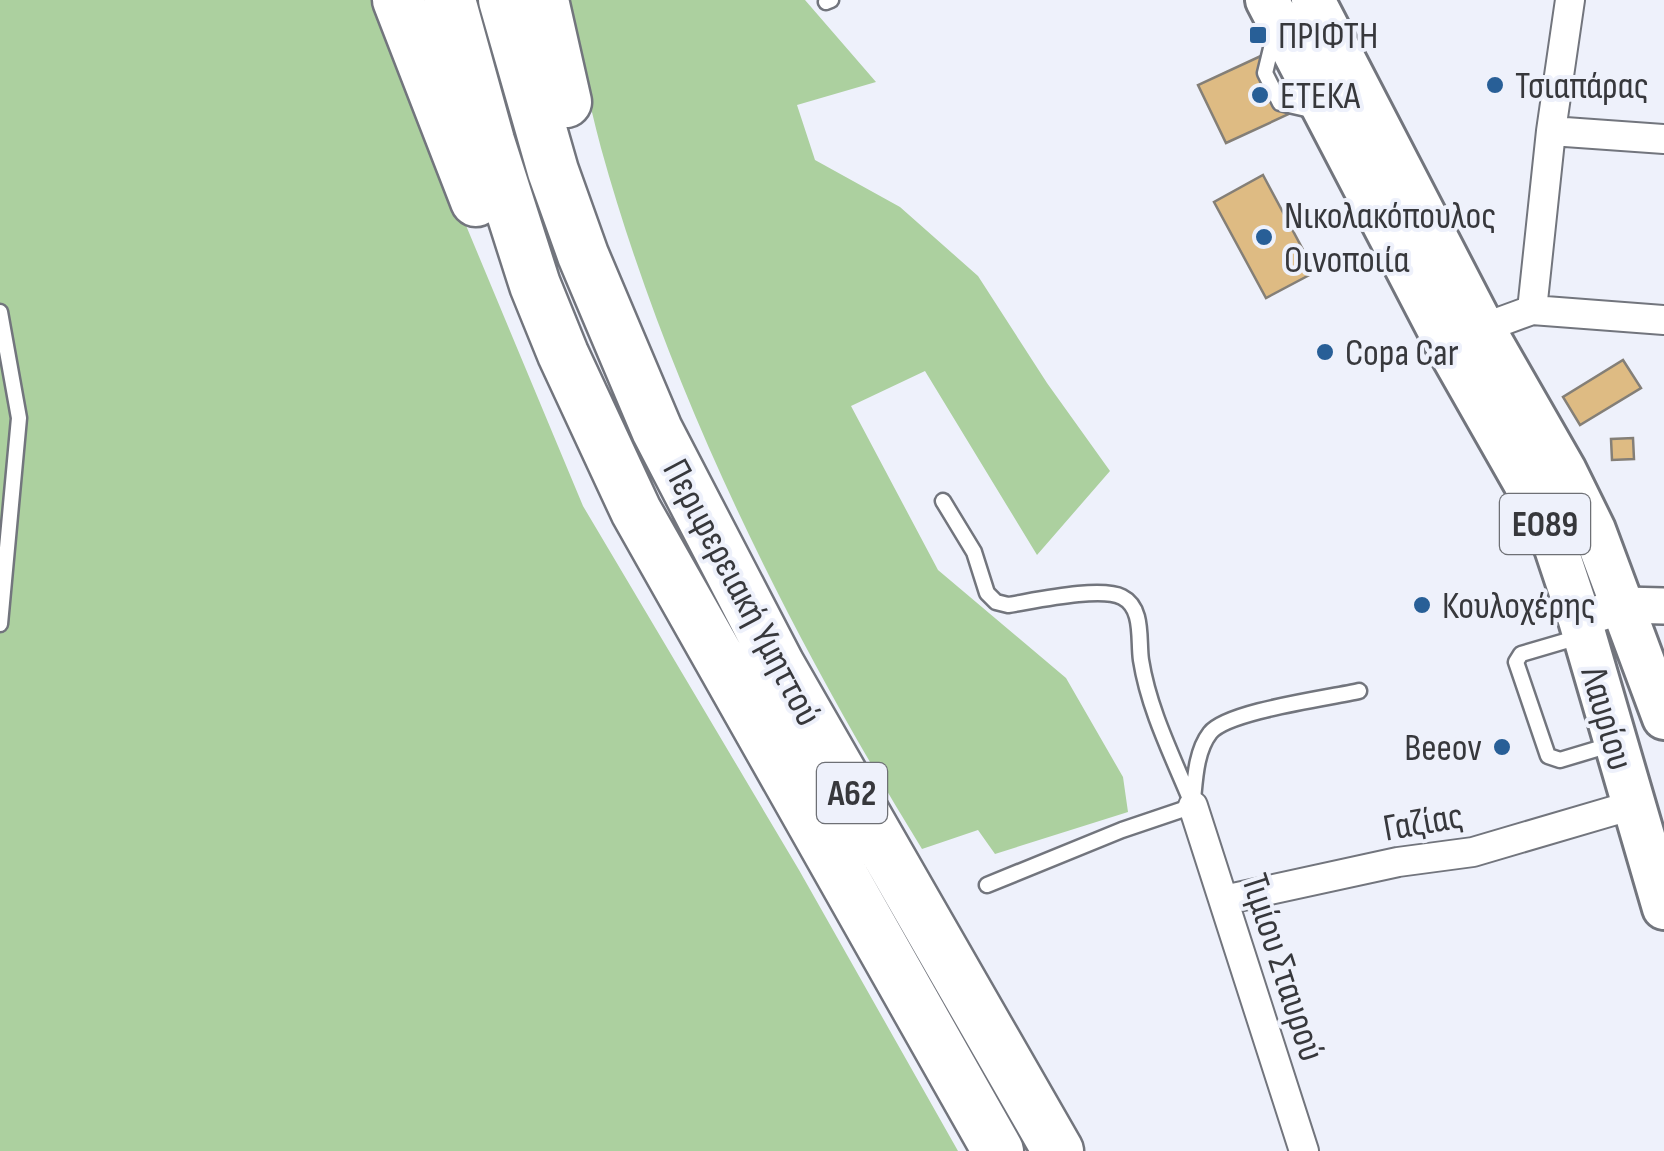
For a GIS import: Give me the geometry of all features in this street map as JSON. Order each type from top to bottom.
[{"type":"highway","points":[[398,0],[523,314],[570,415],[636,511]]},
{"type":"highway","name":"Περιφερειακή Υμηττού","points":[[450,0],[535,285],[636,511],[998,1151]]},
{"type":"highway","name":"Περιφερειακή Υμηττού","points":[[504,0],[553,171],[583,255],[657,430],[779,665],[1058,1151]]},
{"type":"highway","points":[[543,0],[580,159],[626,305],[657,430]]},
{"type":"main road","name":"Λαυρίου","points":[[1286,7],[1326,114],[1451,353],[1533,497],[1556,548],[1664,908]]},
{"type":"main road","name":"Λαυρίου","points":[[1286,7],[1483,328],[1565,470],[1594,530],[1644,606],[1664,718]]},
{"type":"street","points":[[1532,310],[1550,131],[1570,0]]},
{"type":"street","points":[[1550,131],[1664,139]]},
{"type":"street","points":[[1483,328],[1532,310],[1664,320]]},
{"type":"street","points":[[1583,628],[1644,606]]},
{"type":"street","name":"Γαζίας","points":[[1224,900],[1398,862],[1473,852],[1632,805]]},
{"type":"street","name":"Τιμίου Σταυρού","points":[[1193,806],[1304,1151]]},
{"type":"lane","points":[[0,312],[19,418],[0,624]]},
{"type":"lane","points":[[943,501],[974,552],[987,593],[996,602],[1008,605],[1100,594],[1119,595],[1132,604],[1150,700],[1193,806]]},
{"type":"lane","points":[[1583,628],[1521,654],[1516,662],[1548,756],[1560,760],[1615,743]]},
{"type":"lane","points":[[1193,806],[1196,766],[1210,731],[1237,716],[1360,692]]},
{"type":"lane","points":[[987,885],[1122,830],[1193,806]]},
{"type":"green space","points":[[0,0],[372,0],[583,506],[799,870],[958,1151],[0,1151]]},
{"type":"green space","points":[[567,0],[805,0],[876,82],[797,105],[815,160],[900,207],[978,276],[1110,471],[1037,555],[925,371],[851,406],[938,570],[1066,678],[1123,777],[1128,812],[995,854],[978,830],[922,849],[780,597],[698,421],[629,240],[601,148]]},
{"type":"building","points":[[1263,55],[1291,113],[1226,143],[1198,85]]},
{"type":"building","name":"Νικολακόπουλος Οινοποιία","points":[[1263,175],[1315,272],[1266,298],[1214,202]]},
{"type":"building","points":[[1623,360],[1641,388],[1580,425],[1563,397]]},
{"type":"building","points":[[1633,438],[1634,459],[1612,460],[1611,439]]},
{"type":"place","name":"ΠΡΙΦΤΗ","points":[[1258,35]]},
{"type":"place","name":"Τσιαπάρας","points":[[1495,85]]},
{"type":"place","name":"ΕΤΕΚΑ","points":[[1260,95]]},
{"type":"place","name":"Νικολακόπουλος Οινοποιία","points":[[1264,237]]},
{"type":"place","name":"Copa Car","points":[[1325,352]]},
{"type":"place","name":"Κουλοχέρης","points":[[1422,605]]},
{"type":"place","name":"Beeov","points":[[1502,747]]}]
